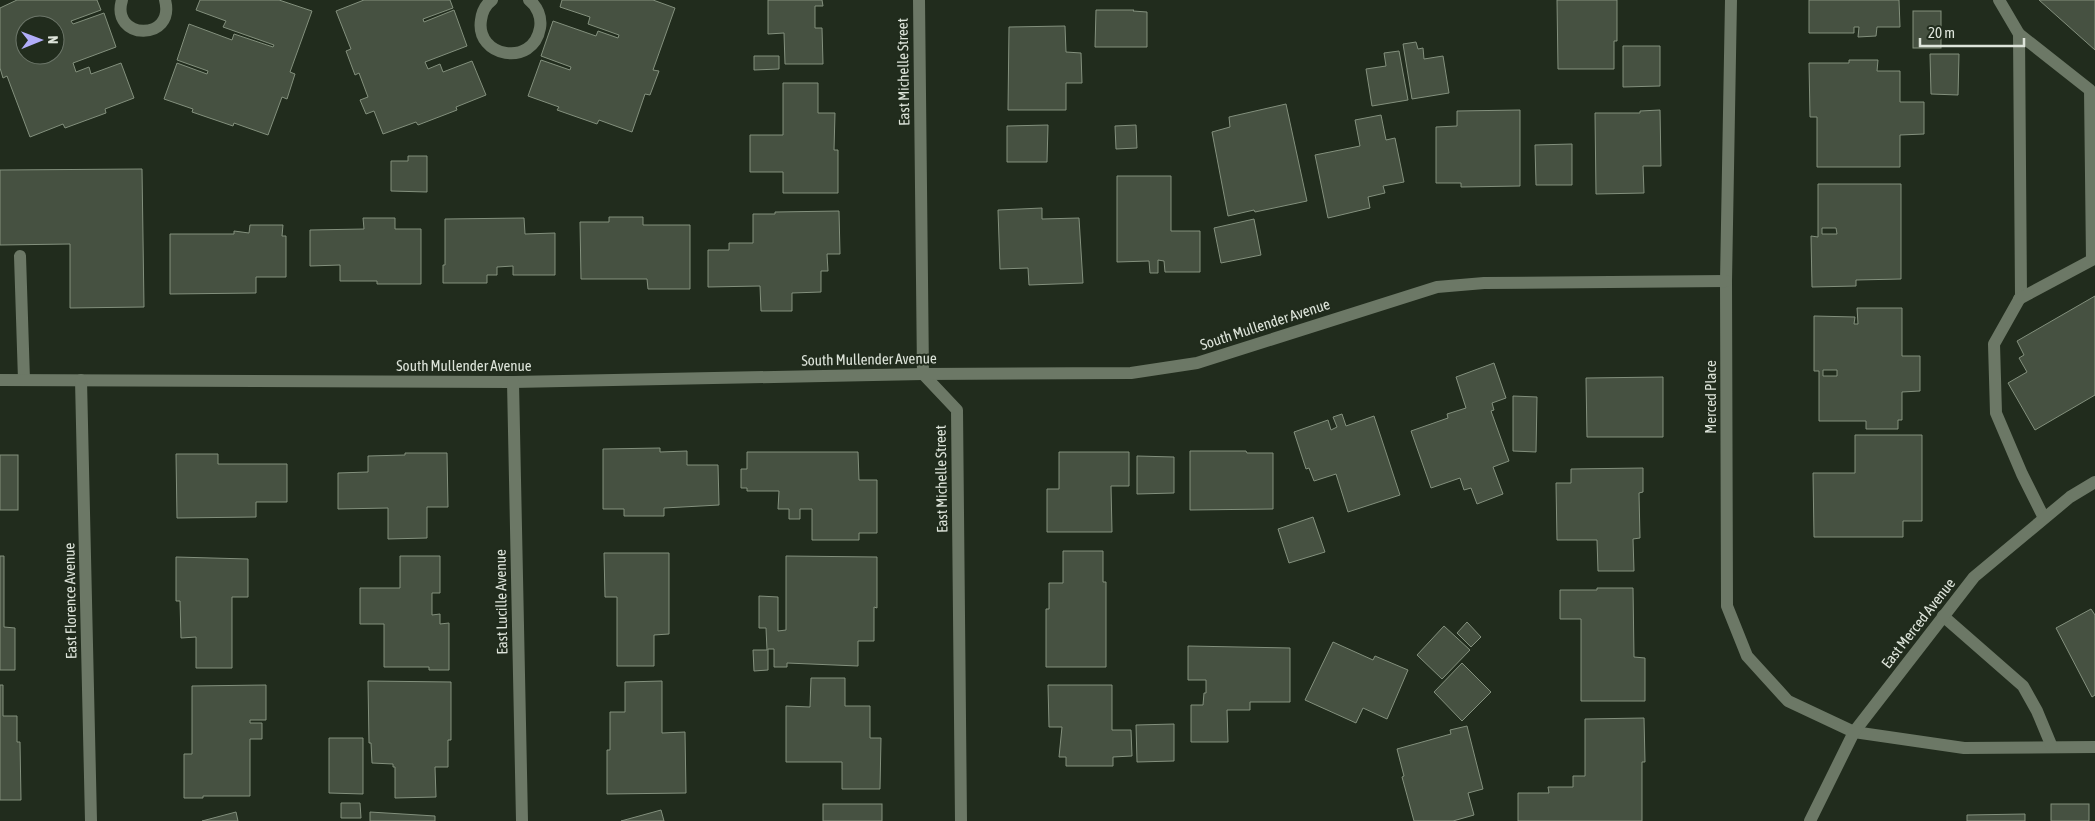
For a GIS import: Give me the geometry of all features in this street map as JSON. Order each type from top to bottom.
[{"type":"street","points":[[122,0],[121,15],[125,23],[132,29],[141,32],[150,31],[158,27],[164,20],[167,11],[165,0]]},
{"type":"street","points":[[492,0],[482,12],[480,24],[483,36],[490,46],[500,52],[511,54],[528,48],[538,35],[541,23],[538,11],[529,0]]},
{"type":"street","name":"East Michelle Street","points":[[919,0],[923,374],[957,410],[960,821]]},
{"type":"street","name":"Merced Place","points":[[1731,0],[1726,281],[1728,606],[1747,656],[1788,701],[1854,732],[1964,748],[2095,747]]},
{"type":"street","points":[[1999,0],[2019,34],[2090,90],[2092,260],[2019,299]]},
{"type":"street","points":[[2019,34],[2021,296],[1994,344],[1996,413],[2022,474],[2044,518]]},
{"type":"street","points":[[20,256],[24,380]]},
{"type":"street","name":"South Mullender Avenue","points":[[0,380],[514,382],[923,374],[1131,373],[1197,364],[1437,286],[1484,283],[1726,281]]},
{"type":"street","name":"East Florence Avenue","points":[[81,380],[91,821]]},
{"type":"street","name":"East Lucille Avenue","points":[[514,382],[522,821]]},
{"type":"street","name":"East Merced Avenue","points":[[1810,821],[1854,732],[1974,577],[2070,497],[2095,482]]},
{"type":"street","points":[[1943,616],[2023,686],[2037,711],[2052,747]]},
{"type":"building","points":[[17,0],[97,0],[101,10],[71,21],[73,24],[104,13],[116,47],[73,63],[76,72],[89,67],[91,74],[121,63],[134,98],[105,109],[106,113],[65,128],[63,124],[30,137],[7,76],[3,78],[0,68],[0,8]]},
{"type":"building","points":[[200,0],[279,0],[312,11],[290,72],[295,74],[287,99],[282,97],[268,135],[234,123],[233,126],[192,112],[193,109],[164,99],[177,63],[207,74],[208,71],[177,60],[189,24],[232,40],[234,34],[273,47],[274,45],[223,27],[226,21],[196,10]]},
{"type":"building","points":[[364,0],[450,0],[453,8],[423,19],[424,22],[454,10],[467,46],[425,62],[428,69],[440,64],[443,72],[472,61],[486,95],[456,107],[457,110],[418,125],[416,122],[383,134],[374,111],[366,114],[360,100],[368,97],[359,73],[355,75],[346,51],[351,49],[336,11]]},
{"type":"building","points":[[562,0],[653,0],[675,8],[653,70],[659,71],[650,95],[645,94],[632,132],[599,120],[597,124],[557,110],[559,107],[528,96],[541,60],[570,70],[571,67],[541,56],[553,21],[596,36],[598,31],[618,38],[619,35],[588,24],[590,17],[560,7]]},
{"type":"building","points":[[768,0],[822,0],[823,6],[815,6],[815,28],[822,28],[823,64],[785,64],[784,33],[768,34]]},
{"type":"building","points":[[1557,0],[1617,0],[1617,41],[1614,41],[1614,69],[1558,69]]},
{"type":"building","points":[[1809,0],[1899,0],[1900,27],[1877,27],[1876,36],[1858,37],[1859,27],[1854,27],[1854,33],[1809,33]]},
{"type":"building","points":[[2039,0],[2095,0],[2095,50]]},
{"type":"building","points":[[1096,10],[1147,12],[1147,47],[1095,47]]},
{"type":"building","points":[[1913,11],[1941,11],[1941,48],[1913,48]]},
{"type":"building","points":[[1065,26],[1066,52],[1081,53],[1082,83],[1066,83],[1066,110],[1008,110],[1009,27]]},
{"type":"building","points":[[1416,42],[1418,49],[1423,48],[1424,59],[1443,56],[1449,93],[1412,99],[1403,44]]},
{"type":"building","points":[[1623,46],[1660,46],[1660,86],[1623,87]]},
{"type":"building","points":[[1399,51],[1408,100],[1372,106],[1366,69],[1386,66],[1384,53]]},
{"type":"building","points":[[1930,54],[1959,54],[1958,95],[1931,94]]},
{"type":"building","points":[[754,56],[779,56],[779,69],[754,70]]},
{"type":"building","points":[[1849,60],[1878,60],[1877,71],[1900,71],[1900,102],[1924,102],[1924,134],[1900,135],[1900,167],[1817,167],[1817,117],[1810,117],[1809,63],[1849,63]]},
{"type":"building","points":[[783,83],[818,83],[818,113],[835,113],[834,150],[838,150],[838,193],[783,193],[783,172],[750,172],[750,135],[783,135]]},
{"type":"building","points":[[1286,104],[1307,201],[1228,216],[1212,132],[1230,127],[1229,117]]},
{"type":"building","points":[[1520,110],[1520,186],[1461,187],[1461,183],[1436,183],[1436,127],[1457,126],[1457,111]]},
{"type":"building","points":[[1660,110],[1661,166],[1643,166],[1644,193],[1596,194],[1595,113],[1640,113],[1640,111]]},
{"type":"building","points":[[1381,115],[1386,140],[1395,138],[1404,182],[1383,186],[1385,193],[1368,197],[1370,208],[1328,218],[1315,155],[1360,146],[1355,120]]},
{"type":"building","points":[[1048,125],[1047,162],[1007,162],[1007,126]]},
{"type":"building","points":[[1136,125],[1137,148],[1116,149],[1115,126]]},
{"type":"building","points":[[1572,144],[1572,185],[1536,185],[1535,145]]},
{"type":"building","points":[[408,156],[427,156],[427,192],[391,191],[391,161],[408,161]]},
{"type":"building","points":[[142,169],[144,307],[70,308],[70,244],[0,245],[0,170]]},
{"type":"building","points":[[1117,176],[1171,176],[1171,231],[1200,231],[1200,272],[1165,272],[1164,261],[1158,260],[1158,273],[1150,273],[1149,261],[1117,262]]},
{"type":"building","points":[[1818,184],[1901,184],[1901,279],[1856,280],[1856,286],[1812,287],[1811,236],[1818,237]],"holes":[[[1822,228],[1836,228],[1837,234],[1822,234]]]},
{"type":"building","points":[[1042,208],[1042,219],[1079,218],[1083,283],[1029,285],[1028,268],[1000,269],[998,210]]},
{"type":"building","points":[[839,211],[840,254],[827,254],[828,271],[821,271],[821,292],[792,293],[792,311],[761,311],[760,286],[708,287],[708,250],[729,250],[729,243],[753,243],[753,214]]},
{"type":"building","points":[[609,217],[643,217],[643,225],[690,225],[690,289],[648,289],[647,279],[581,279],[580,222],[609,222]]},
{"type":"building","points":[[363,218],[395,218],[395,229],[421,229],[421,284],[377,284],[377,281],[340,281],[340,265],[310,266],[310,230],[364,229]]},
{"type":"building","points":[[524,218],[525,234],[555,233],[555,275],[513,275],[513,266],[497,267],[497,275],[487,275],[487,283],[443,283],[445,219]]},
{"type":"building","points":[[1254,219],[1261,255],[1221,263],[1214,228]]},
{"type":"building","points":[[250,225],[283,225],[282,236],[286,236],[286,277],[256,277],[256,293],[170,294],[170,234],[234,234],[234,231],[249,233]]},
{"type":"building","points":[[2095,296],[2095,395],[2035,430],[2008,383],[2027,372],[2019,358],[2024,355],[2017,341]]},
{"type":"building","points":[[1857,308],[1902,308],[1902,356],[1920,356],[1920,391],[1902,392],[1902,420],[1898,420],[1898,429],[1866,429],[1866,421],[1819,421],[1819,371],[1814,371],[1814,316],[1855,317],[1854,324],[1858,324]],"holes":[[[1823,370],[1837,370],[1837,376],[1823,376]]]},
{"type":"building","points":[[1494,363],[1506,398],[1492,403],[1494,410],[1491,411],[1509,461],[1493,467],[1503,494],[1477,504],[1471,488],[1464,490],[1460,478],[1431,488],[1411,431],[1448,418],[1447,414],[1466,408],[1456,377]]},
{"type":"building","points":[[1663,377],[1663,437],[1587,437],[1586,378]]},
{"type":"building","points":[[1513,396],[1537,397],[1536,452],[1513,451]]},
{"type":"building","points":[[1342,414],[1346,426],[1374,416],[1400,495],[1348,512],[1336,474],[1314,481],[1309,468],[1306,469],[1294,432],[1328,420],[1331,430],[1337,427],[1333,417]]},
{"type":"building","points":[[1855,435],[1922,435],[1922,521],[1903,521],[1903,537],[1814,537],[1813,473],[1855,473]]},
{"type":"building","points":[[660,448],[660,452],[687,451],[687,465],[718,465],[719,505],[664,508],[664,516],[624,516],[624,509],[603,509],[603,449]]},
{"type":"building","points":[[1190,451],[1273,453],[1273,509],[1190,510]]},
{"type":"building","points":[[747,452],[858,452],[859,480],[877,480],[877,533],[859,533],[859,540],[812,540],[812,509],[800,509],[800,519],[789,519],[789,509],[778,509],[779,491],[747,491],[747,488],[741,488],[741,469],[747,469]]},
{"type":"building","points":[[1059,452],[1129,452],[1129,486],[1111,486],[1112,532],[1047,532],[1047,489],[1059,489]]},
{"type":"building","points":[[405,453],[447,453],[448,507],[427,507],[427,538],[388,539],[388,508],[338,509],[338,473],[368,472],[368,456],[405,455]]},
{"type":"building","points":[[176,454],[218,454],[218,464],[287,464],[287,502],[256,502],[256,517],[177,518]]},
{"type":"building","points":[[0,455],[18,455],[18,510],[0,510]]},
{"type":"building","points":[[1137,456],[1174,457],[1174,493],[1137,494]]},
{"type":"building","points":[[1643,468],[1643,492],[1639,493],[1640,538],[1633,539],[1634,571],[1598,571],[1597,540],[1557,540],[1556,483],[1571,483],[1571,469]]},
{"type":"building","points":[[1313,517],[1325,552],[1289,563],[1278,529]]},
{"type":"building","points":[[1063,551],[1103,551],[1103,582],[1106,582],[1106,667],[1046,667],[1046,609],[1049,609],[1049,583],[1063,583]]},
{"type":"building","points":[[604,553],[669,553],[669,634],[654,635],[654,666],[617,666],[617,597],[605,597]]},
{"type":"building","points":[[0,556],[4,556],[4,627],[15,628],[15,670],[0,670]]},
{"type":"building","points":[[400,556],[440,556],[440,593],[432,593],[432,615],[440,614],[440,624],[449,623],[449,670],[429,670],[429,667],[384,667],[384,624],[360,624],[360,588],[400,588]]},
{"type":"building","points":[[786,556],[877,557],[877,608],[874,607],[874,641],[858,641],[858,666],[787,663],[787,667],[774,667],[774,649],[768,649],[768,670],[754,671],[753,650],[767,650],[766,628],[759,628],[759,596],[778,597],[778,631],[786,630]]},
{"type":"building","points":[[176,557],[248,559],[248,597],[232,597],[232,668],[196,668],[196,637],[181,638],[180,601],[176,601]]},
{"type":"building","points":[[1597,588],[1633,588],[1634,657],[1645,658],[1645,701],[1581,701],[1581,619],[1560,619],[1560,590],[1597,590]]},
{"type":"building","points":[[2091,609],[2095,615],[2095,695],[2092,697],[2056,628]]},
{"type":"building","points":[[1467,622],[1481,637],[1471,647],[1457,633]]},
{"type":"building","points":[[1444,626],[1470,650],[1442,679],[1417,655]]},
{"type":"building","points":[[1333,642],[1373,660],[1375,656],[1408,670],[1387,719],[1363,708],[1356,723],[1305,700]]},
{"type":"building","points":[[1188,646],[1290,648],[1290,702],[1250,702],[1250,710],[1227,710],[1228,742],[1191,742],[1191,705],[1203,705],[1204,693],[1206,693],[1206,680],[1188,680]]},
{"type":"building","points":[[1462,663],[1491,692],[1462,721],[1434,692]]},
{"type":"building","points":[[811,678],[845,678],[845,706],[870,706],[870,738],[881,738],[880,789],[842,789],[842,762],[786,762],[786,706],[810,707]]},
{"type":"building","points":[[368,681],[451,682],[451,740],[448,740],[448,767],[435,767],[436,797],[395,798],[395,767],[393,767],[393,764],[372,763],[371,743],[369,743]]},
{"type":"building","points":[[662,681],[662,733],[685,732],[686,793],[607,794],[607,750],[610,750],[610,712],[625,712],[625,682]]},
{"type":"building","points":[[0,685],[3,685],[3,716],[17,716],[17,742],[20,742],[21,800],[0,800]]},
{"type":"building","points":[[266,685],[266,720],[250,720],[250,723],[262,723],[262,739],[250,739],[250,796],[184,798],[184,754],[192,754],[192,686]]},
{"type":"building","points":[[1048,685],[1112,685],[1112,730],[1131,730],[1132,756],[1113,757],[1113,766],[1066,766],[1066,757],[1059,757],[1062,727],[1049,727]]},
{"type":"building","points":[[1644,718],[1645,762],[1642,762],[1642,821],[1518,821],[1518,793],[1549,793],[1548,787],[1573,787],[1573,776],[1585,776],[1585,719]]},
{"type":"building","points":[[1174,724],[1174,761],[1137,762],[1136,725]]},
{"type":"building","points":[[1467,726],[1483,789],[1468,793],[1474,815],[1453,821],[1414,821],[1402,777],[1404,776],[1397,749],[1451,734],[1450,730]]},
{"type":"building","points":[[329,738],[363,738],[363,794],[329,793]]},
{"type":"building","points":[[341,803],[360,803],[361,818],[341,818]]},
{"type":"building","points":[[823,804],[882,804],[882,821],[823,821]]},
{"type":"building","points":[[2051,804],[2089,804],[2089,821],[2051,821]]},
{"type":"building","points":[[661,810],[664,821],[621,821]]},
{"type":"building","points":[[236,812],[238,821],[202,821]]},
{"type":"building","points":[[370,812],[435,816],[435,821],[370,821]]},
{"type":"building","points":[[2025,814],[2025,821],[1967,821],[1967,815]]}]
